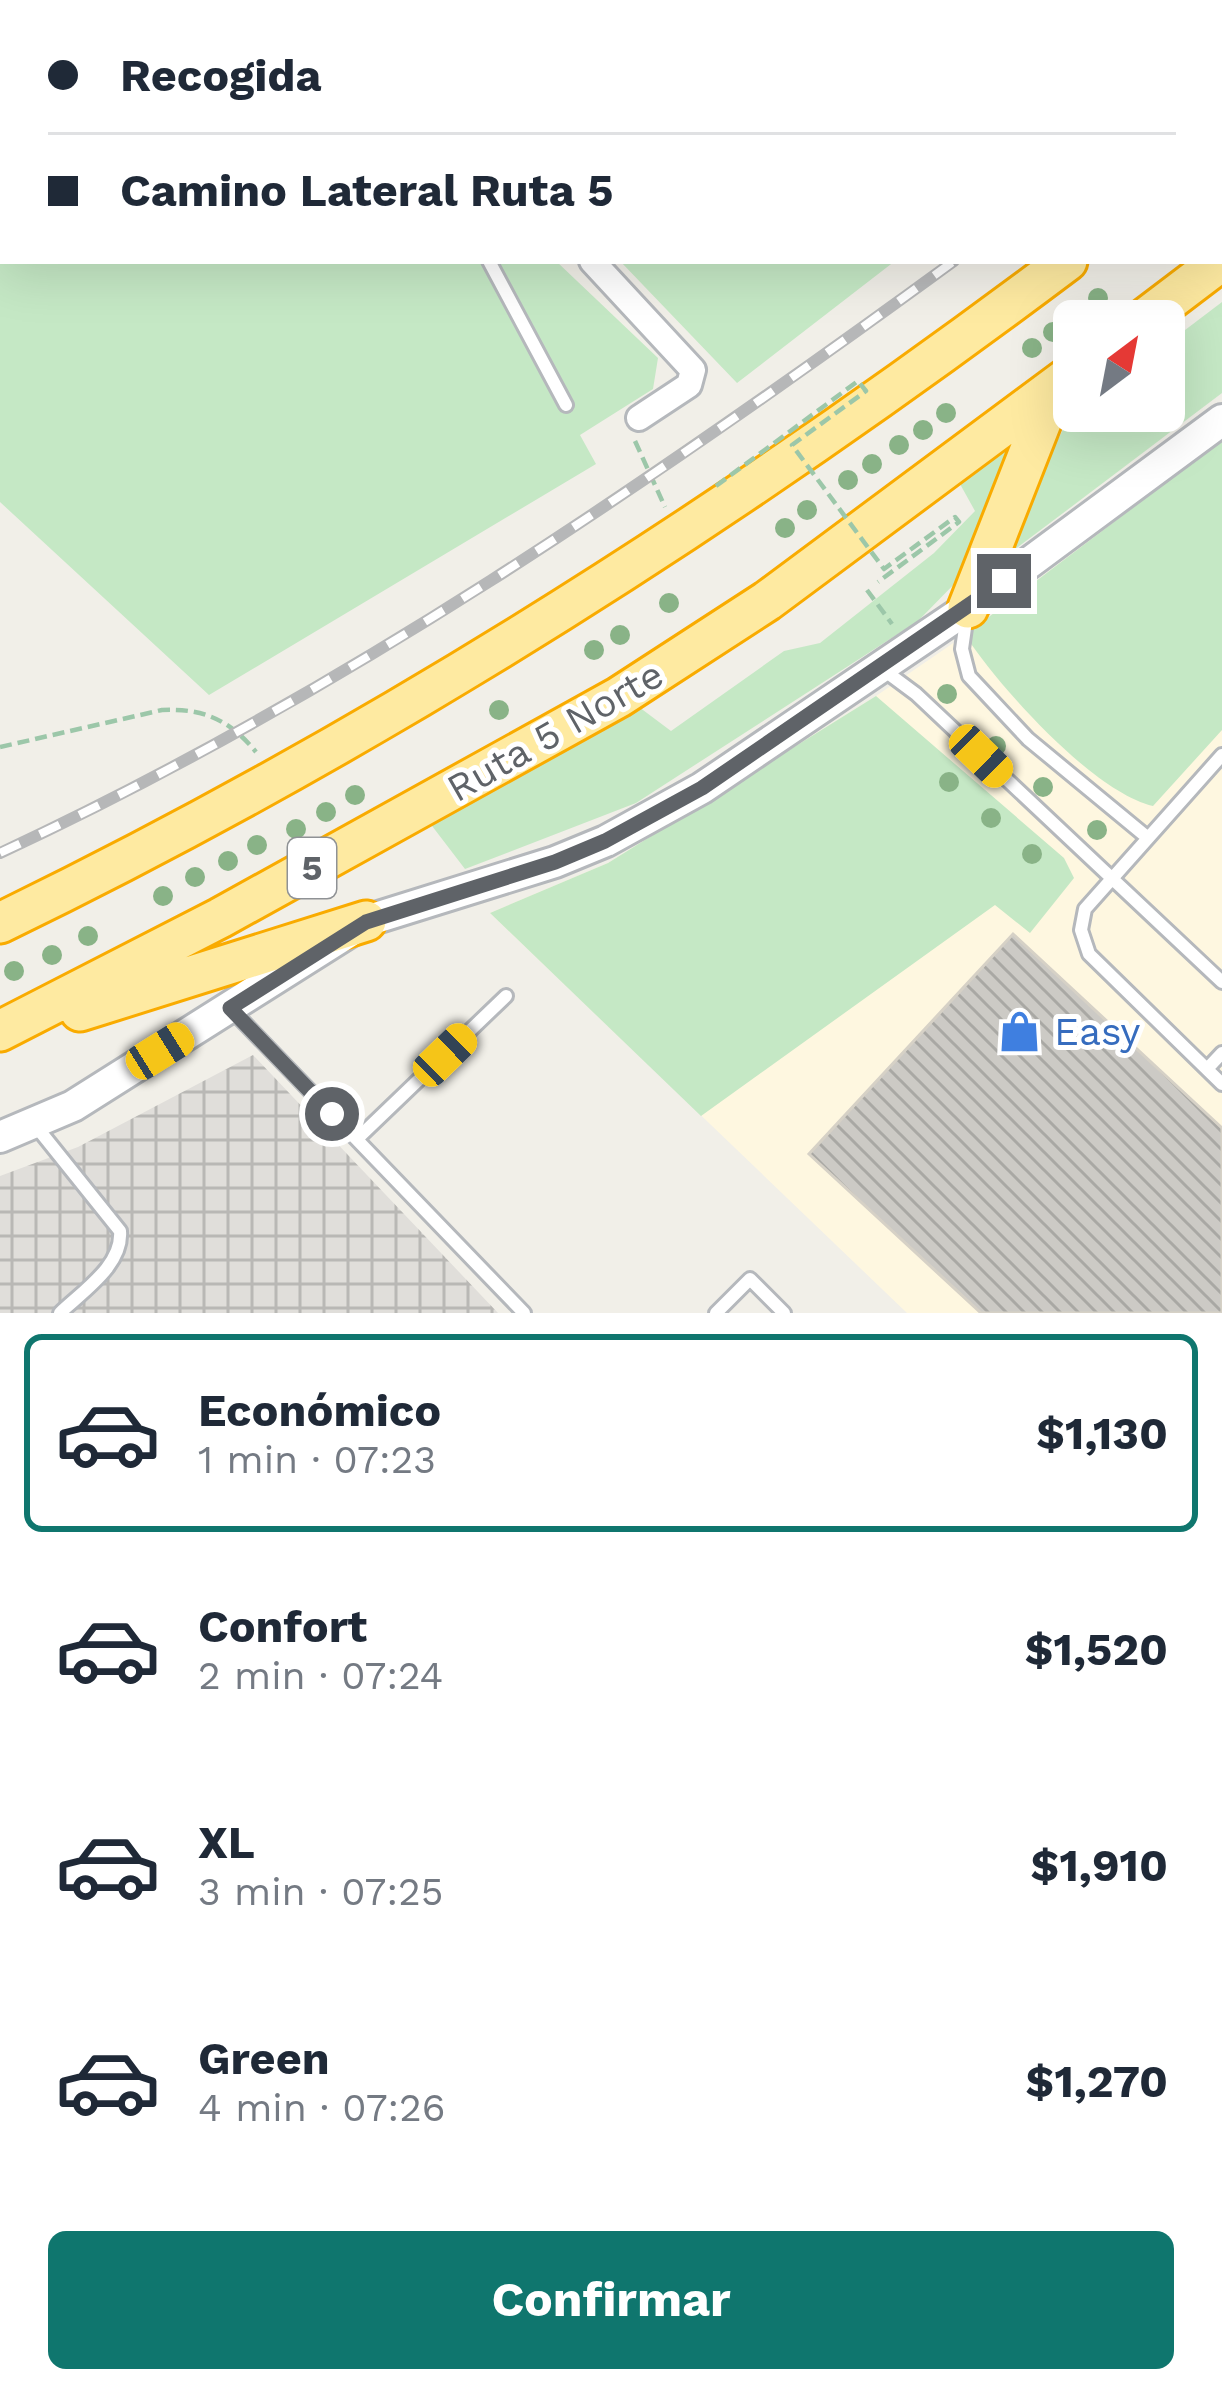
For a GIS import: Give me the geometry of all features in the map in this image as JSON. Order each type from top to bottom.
[{"type":"highway","name":"5","points":[[0,923],[223,808],[536,627],[844,424],[1063,264]]},
{"type":"highway","points":[[1170,300],[1217,264]]},
{"type":"highway","name":"Ruta 5 Norte","points":[[0,1033],[619,698],[767,602],[1053,389]]},
{"type":"highway","points":[[968,608],[1053,407]]},
{"type":"highway","points":[[0,1033],[366,922]]},
{"type":"street","points":[[595,264],[693,370],[689,385],[640,418]]},
{"type":"street","points":[[0,1137],[73,1106],[366,922],[555,862],[605,841],[702,788],[968,608],[1222,420]]},
{"type":"lane","points":[[491,264],[566,405]]},
{"type":"lane","points":[[968,608],[962,650],[969,676],[1028,739],[1148,838]]},
{"type":"lane","points":[[880,667],[916,694],[1222,982]]},
{"type":"lane","points":[[1222,755],[1085,909],[1082,930],[1089,955],[1222,1084]]},
{"type":"lane","points":[[357,1139],[506,996]]},
{"type":"lane","points":[[230,1008],[524,1313]]},
{"type":"lane","points":[[1207,1069],[1222,1053]]},
{"type":"lane","points":[[34,1124],[121,1238],[110,1264],[60,1313]]},
{"type":"lane","points":[[716,1313],[750,1279],[784,1313]]},
{"type":"path","points":[[716,486],[858,381],[866,391],[793,445],[884,568],[955,517],[959,522],[878,582]]},
{"type":"path","points":[[640,418],[634,441],[668,512]]},
{"type":"path","points":[[867,590],[909,648]]},
{"type":"path","points":[[0,747],[162,710],[188,709],[224,720],[262,760]]},
{"type":"shaded area","points":[[1222,440],[1222,1313],[907,1313],[490,913],[608,863],[876,696],[965,635]]},
{"type":"shaded area","points":[[253,1055],[498,1313],[0,1313],[0,1176],[78,1147]]},
{"type":"green space","points":[[0,264],[559,264],[658,358],[653,389],[580,435],[596,464],[209,695],[0,502]]},
{"type":"green space","points":[[623,264],[891,264],[737,383]]},
{"type":"green space","points":[[1222,302],[1222,393],[1185,421],[1185,330]]},
{"type":"green space","points":[[1062,432],[1170,432],[993,566]]},
{"type":"green space","points":[[1222,440],[1222,730],[1153,806],[1103,781],[1049,735],[965,635]]},
{"type":"green space","points":[[1012,443],[965,573],[918,621],[636,803],[465,869],[429,822],[635,704],[671,731],[784,651],[820,643],[934,553],[975,511],[960,484]]},
{"type":"green space","points":[[876,696],[1064,858],[1074,878],[1030,933],[995,905],[701,1116],[490,913],[608,863]]},
{"type":"building","name":"Easy","points":[[1013,934],[1222,1128],[1222,1313],[981,1313],[809,1154]]},
{"type":"railway","points":[[0,853],[250,725],[372,654],[609,503],[950,264]]},
{"type":"place","name":"Easy","points":[[1020,1031]]},
{"type":"route","points":[[332,1114],[230,1008],[366,922],[555,862],[652,817],[702,788],[1004,581]]}]
